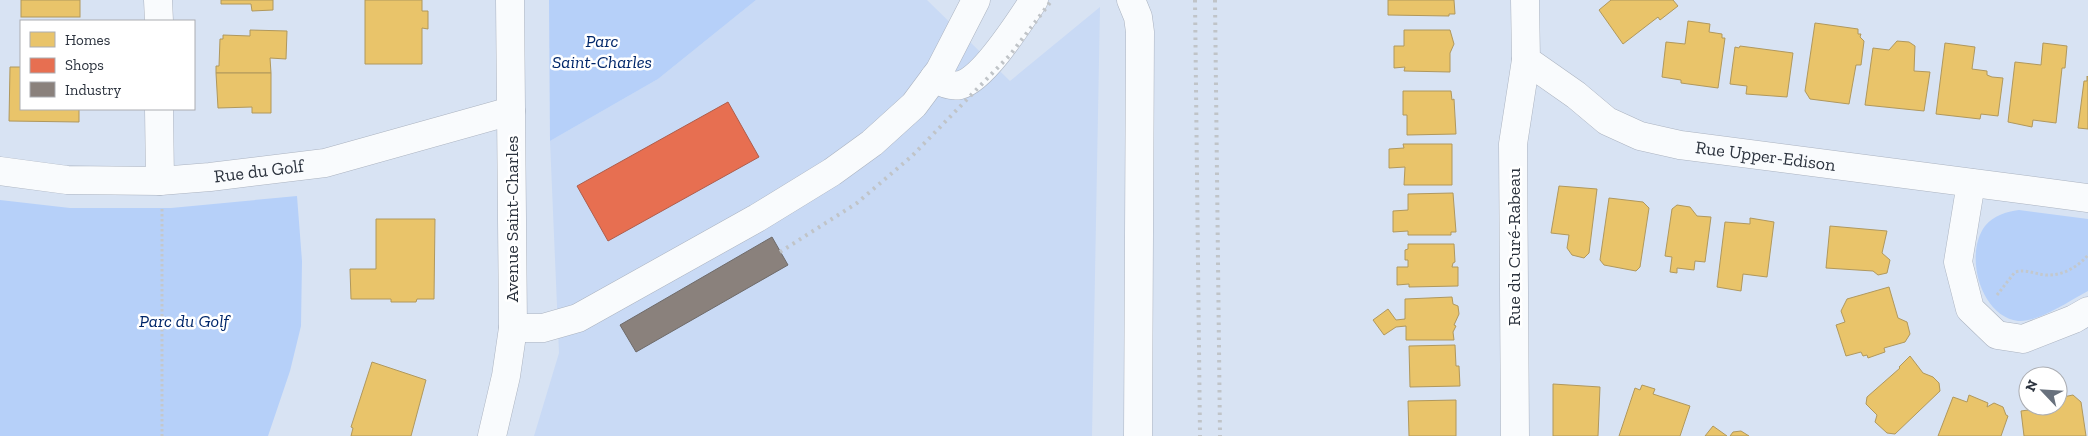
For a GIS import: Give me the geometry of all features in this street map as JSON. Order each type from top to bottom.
[{"type":"street","points":[[158,0],[159,20]]},
{"type":"street","name":"Avenue Saint-Charles","points":[[492,436],[506,376],[513,328],[510,0]]},
{"type":"street","points":[[513,328],[552,327],[578,318],[757,218],[832,172],[872,143],[914,105],[934,78],[976,0]]},
{"type":"street","points":[[934,78],[942,83],[958,85],[976,76],[991,59],[1034,0]]},
{"type":"street","points":[[1130,0],[1138,17],[1140,32],[1138,436]]},
{"type":"street","points":[[1525,0],[1526,60]]},
{"type":"street","name":"Rue Upper-Edison","points":[[1526,60],[1576,95],[1607,121],[1640,136],[1690,146],[2088,198]]},
{"type":"street","name":"Rue du Curé-Rabeau","points":[[1515,436],[1513,144],[1526,60]]},
{"type":"street","points":[[159,110],[160,181]]},
{"type":"street","name":"Rue du Golf","points":[[0,171],[67,180],[160,181],[210,178],[325,163],[511,111]]},
{"type":"street","points":[[1971,183],[1958,262],[1970,309],[1997,335],[2023,339],[2074,320],[2088,311]]},
{"type":"path","points":[[162,208],[162,436]]},
{"type":"path","points":[[1995,299],[2004,284],[2015,272],[2026,270],[2047,275],[2064,273],[2081,264],[2088,256]]},
{"type":"shaded area","points":[[756,0],[927,0],[1010,81],[1100,7],[1092,436],[534,436],[559,353],[550,141],[658,79]]},
{"type":"green space","name":"Parc Saint-Charles","points":[[549,0],[756,0],[658,79],[550,141]]},
{"type":"green space","name":"Parc du Golf","points":[[297,196],[302,261],[301,326],[290,371],[268,436],[0,436],[0,200],[70,208],[171,208]]},
{"type":"green space","points":[[2019,210],[2088,219],[2088,291],[2044,315],[2026,321],[2005,317],[1994,308],[1985,296],[1979,282],[1976,267],[1976,252],[1979,238],[1985,226],[1992,219],[2000,215]]},
{"type":"building: Homes","points":[[21,0],[80,0],[80,17],[21,17]]},
{"type":"building: Homes","points":[[221,0],[273,0],[273,10],[252,11],[251,4],[221,4]]},
{"type":"building: Homes","points":[[365,0],[422,0],[422,11],[428,11],[428,29],[422,28],[422,64],[365,64]]},
{"type":"building: Homes","points":[[1388,0],[1454,0],[1455,14],[1449,14],[1449,16],[1388,15]]},
{"type":"building: Homes","points":[[1611,0],[1673,0],[1678,6],[1660,20],[1658,17],[1623,44],[1599,10]]},
{"type":"building: Homes","points":[[1688,21],[1710,24],[1709,32],[1722,34],[1722,38],[1725,38],[1718,88],[1681,83],[1681,80],[1662,77],[1666,42],[1685,44]]},
{"type":"building: Homes","points":[[1815,23],[1858,29],[1858,34],[1861,34],[1860,37],[1864,41],[1861,65],[1856,65],[1849,104],[1810,99],[1805,91]]},
{"type":"building: Homes","points":[[250,30],[287,31],[286,59],[270,58],[271,73],[216,73],[216,66],[219,66],[220,39],[223,39],[223,35],[250,36]]},
{"type":"building: Homes","points":[[1404,30],[1450,30],[1454,44],[1450,53],[1450,72],[1404,71],[1405,67],[1394,68],[1394,46],[1404,46]]},
{"type":"building: Homes","points":[[1897,41],[1909,42],[1915,46],[1914,71],[1930,72],[1924,111],[1865,105],[1873,48],[1889,50]]},
{"type":"building: Homes","points":[[1945,43],[1975,47],[1972,69],[1987,71],[1987,75],[2003,78],[1998,116],[1981,114],[1980,119],[1936,114]]},
{"type":"building: Homes","points":[[2043,43],[2067,46],[2065,68],[2062,68],[2056,123],[2033,120],[2032,127],[2008,122],[2015,62],[2041,65]]},
{"type":"building: Homes","points":[[1740,46],[1793,53],[1787,97],[1746,94],[1747,86],[1730,84],[1735,47],[1739,48]]},
{"type":"building: Homes","points":[[10,67],[20,67],[20,110],[79,110],[79,122],[9,121]]},
{"type":"building: Homes","points":[[216,73],[271,73],[271,113],[252,113],[252,107],[218,108]]},
{"type":"building: Homes","points":[[2087,76],[2088,129],[2078,128],[2084,81],[2087,81]]},
{"type":"building: Homes","points":[[1403,91],[1451,91],[1452,100],[1454,99],[1456,134],[1407,135],[1407,115],[1403,115]]},
{"type":"building: Homes","points":[[1403,144],[1452,144],[1452,185],[1404,185],[1405,167],[1389,168],[1389,149],[1404,148]]},
{"type":"building: Homes","points":[[1559,186],[1597,189],[1589,253],[1584,258],[1572,255],[1567,248],[1569,235],[1551,233]]},
{"type":"building: Homes","points":[[1453,193],[1456,232],[1451,232],[1451,235],[1408,235],[1408,231],[1393,232],[1393,211],[1408,210],[1408,194]]},
{"type":"building: Homes","points":[[1609,198],[1643,202],[1649,208],[1640,267],[1636,271],[1604,265],[1600,260]]},
{"type":"building: Homes","points":[[1677,205],[1690,207],[1697,216],[1711,217],[1705,262],[1695,261],[1694,270],[1677,268],[1677,273],[1670,272],[1672,257],[1665,256],[1672,209]]},
{"type":"building: Homes","points":[[1750,218],[1774,222],[1767,277],[1743,274],[1741,291],[1717,287],[1725,222],[1750,224]]},
{"type":"building: Homes","points":[[376,219],[435,219],[434,299],[417,299],[416,302],[391,302],[391,299],[351,299],[350,269],[376,269]]},
{"type":"building: Homes","points":[[1830,226],[1887,231],[1882,253],[1890,260],[1887,273],[1878,275],[1873,271],[1826,268]]},
{"type":"building: Homes","points":[[1408,244],[1454,244],[1455,262],[1452,267],[1458,267],[1458,286],[1409,287],[1409,284],[1397,285],[1397,267],[1408,267],[1408,260],[1405,260],[1405,250],[1408,249]]},
{"type":"building: Homes","points":[[1889,287],[1898,318],[1907,322],[1910,334],[1905,342],[1884,348],[1885,352],[1868,358],[1867,355],[1863,356],[1861,352],[1846,356],[1836,325],[1845,322],[1841,311],[1847,299]]},
{"type":"building: Homes","points":[[1452,297],[1453,304],[1458,306],[1459,314],[1454,325],[1456,326],[1453,332],[1454,340],[1406,340],[1406,326],[1396,327],[1384,335],[1373,320],[1388,309],[1396,320],[1405,319],[1405,299]]},
{"type":"building: Homes","points":[[1455,345],[1456,366],[1459,366],[1460,386],[1410,387],[1409,346]]},
{"type":"building: Homes","points":[[1910,356],[1923,373],[1933,377],[1939,383],[1940,391],[1895,434],[1887,433],[1875,422],[1877,415],[1866,404],[1867,397],[1900,368]]},
{"type":"building: Homes","points":[[372,362],[426,380],[411,436],[351,436],[353,428],[351,427]]},
{"type":"building: Homes","points":[[1553,384],[1600,387],[1598,436],[1553,436]]},
{"type":"building: Homes","points":[[1642,385],[1655,389],[1653,394],[1690,406],[1680,436],[1619,436],[1635,388],[1640,390]]},
{"type":"building: Homes","points":[[1969,395],[1988,403],[1987,407],[1994,403],[2003,407],[2008,416],[2001,436],[1938,436],[1953,397],[1967,402]]},
{"type":"building: Homes","points":[[2073,395],[2081,402],[2086,436],[2024,436],[2022,416],[2068,416],[2068,396]]},
{"type":"building: Homes","points":[[1456,400],[1456,436],[1409,436],[1408,401]]},
{"type":"building: Homes","points":[[1713,426],[1727,436],[1705,436]]},
{"type":"building: Homes","points":[[1741,431],[1749,436],[1730,436],[1733,432]]},
{"type":"building: Shops","points":[[728,102],[759,157],[608,241],[577,186]]},
{"type":"building: Industry","points":[[772,237],[788,265],[636,352],[620,325]]},
{"type":"railway","points":[[780,252],[857,203],[912,156],[1010,55],[1052,0]]},
{"type":"railway","points":[[1195,0],[1200,436]]},
{"type":"railway","points":[[1215,0],[1220,436]]}]
